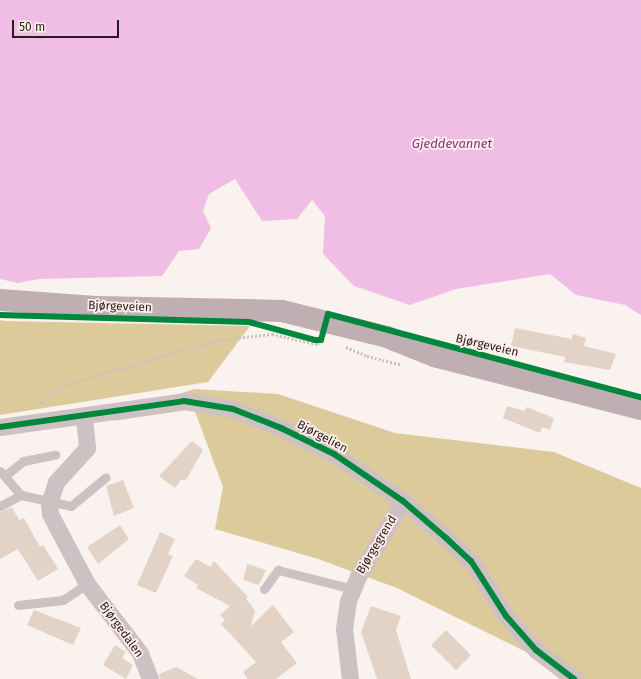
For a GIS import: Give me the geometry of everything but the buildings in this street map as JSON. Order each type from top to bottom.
[{"type":"main road","name":"Bjørgeveien","points":[[0,300],[96,307],[240,310],[394,352],[434,356],[641,409]]},
{"type":"street","name":"Bjørgelien","points":[[0,427],[84,418],[184,401],[232,409],[334,454],[403,501],[471,561],[506,616],[536,650],[574,679]]},
{"type":"street","points":[[49,503],[56,482],[87,448],[84,418]]},
{"type":"street","name":"Bjørgegrend","points":[[350,679],[344,629],[353,589],[403,501]]},
{"type":"street","name":"Bjørgedalen","points":[[49,503],[54,525],[87,584],[133,642],[150,679]]},
{"type":"lane","points":[[55,456],[22,460],[3,473],[21,495],[49,503],[71,506],[106,477]]},
{"type":"lane","points":[[0,506],[21,495]]},
{"type":"lane","name":"Bjørgegrend","points":[[264,589],[278,570],[353,589]]},
{"type":"lane","points":[[18,605],[63,600],[87,584]]},
{"type":"path","points":[[264,326],[324,341]]},
{"type":"path","points":[[33,423],[35,410],[48,395],[74,382],[141,362],[247,334],[272,334],[317,344],[324,341]]},
{"type":"path","points":[[339,345],[367,356],[402,365]]},
{"type":"shaded area","points":[[0,320],[250,326],[208,382],[0,415]]},
{"type":"shaded area","points":[[194,389],[278,394],[395,433],[554,452],[641,488],[641,679],[581,679],[397,588],[318,559],[215,529],[223,487],[194,409],[113,421],[128,411]]},
{"type":"water","name":"Gjeddevannet","points":[[0,0],[641,0],[641,315],[625,305],[576,295],[550,274],[456,289],[410,305],[354,286],[323,254],[325,216],[312,200],[297,219],[262,221],[235,179],[209,194],[203,211],[211,228],[199,249],[179,251],[162,276],[39,279],[18,283],[0,279]]},
{"type":"cycle path","points":[[0,315],[249,322],[315,340],[321,340],[328,314],[641,397]]},
{"type":"cycle path","points":[[0,427],[184,401],[233,409],[281,428],[334,454],[403,501],[471,561],[506,616],[536,650],[574,679]]}]
